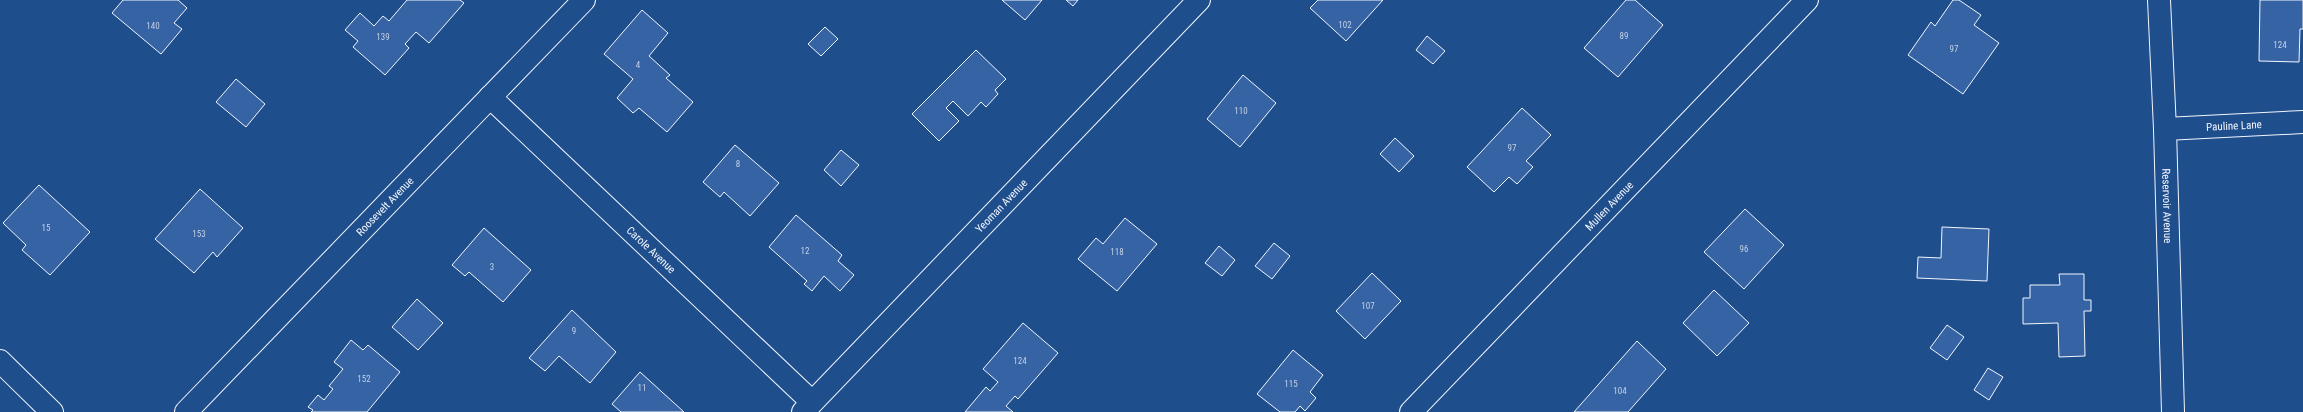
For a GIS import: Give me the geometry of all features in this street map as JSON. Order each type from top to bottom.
[{"type":"street","name":"Roosevelt Avenue","points":[[186,412],[584,0]]},
{"type":"street","name":"Yeoman Avenue","points":[[808,407],[1199,0]]},
{"type":"street","name":"Mullen Avenue","points":[[1411,412],[1807,0]]},
{"type":"street","name":"Reservoir Avenue","points":[[2159,0],[2165,129],[2173,412]]},
{"type":"street","name":"Carole Avenue","points":[[490,97],[808,407]]},
{"type":"street","name":"Pauline Lane","points":[[2165,129],[2303,122]]},
{"type":"street","points":[[0,361],[52,412]]},
{"type":"building","points":[[123,0],[178,0],[187,8],[174,23],[182,29],[161,54],[112,13]]},
{"type":"building","points":[[407,0],[460,0],[464,3],[429,43],[416,32],[405,44],[409,48],[385,75],[353,47],[358,41],[345,30],[360,13],[374,26],[383,16],[389,21]]},
{"type":"building","points":[[1002,0],[1042,0],[1025,20]]},
{"type":"building","points":[[1066,0],[1078,0],[1073,6]]},
{"type":"building","points":[[1318,0],[1383,0],[1346,41],[1310,8]]},
{"type":"building","points":[[1626,0],[1635,0],[1663,25],[1618,77],[1584,48]]},
{"type":"building","points":[[1953,0],[1959,0],[1981,15],[1974,25],[1999,43],[1963,94],[1908,55],[1931,22],[1935,26]]},
{"type":"building","points":[[2260,0],[2303,0],[2303,29],[2300,29],[2299,62],[2259,61]]},
{"type":"building","points":[[642,10],[668,33],[649,56],[670,75],[666,78],[693,102],[667,132],[639,108],[633,113],[617,98],[633,79],[604,54]]},
{"type":"building","points":[[825,27],[838,39],[821,56],[808,44]]},
{"type":"building","points":[[1427,36],[1445,51],[1433,64],[1416,50]]},
{"type":"building","points":[[976,50],[1006,79],[995,90],[998,94],[986,107],[981,102],[968,116],[953,101],[946,108],[959,121],[939,141],[912,114]]},
{"type":"building","points":[[1243,75],[1276,103],[1240,147],[1207,119]]},
{"type":"building","points":[[236,79],[265,104],[246,127],[216,102]]},
{"type":"building","points":[[1522,108],[1551,135],[1526,161],[1533,167],[1517,184],[1509,177],[1494,192],[1467,167]]},
{"type":"building","points":[[1395,138],[1414,156],[1399,172],[1380,154]]},
{"type":"building","points":[[735,145],[779,183],[750,216],[724,192],[720,197],[703,182]]},
{"type":"building","points":[[841,150],[859,165],[841,186],[824,170]]},
{"type":"building","points":[[39,185],[90,232],[50,275],[22,250],[26,245],[3,223]]},
{"type":"building","points":[[200,189],[243,228],[217,257],[213,252],[194,273],[155,239]]},
{"type":"building","points":[[1745,209],[1784,245],[1744,289],[1704,252]]},
{"type":"building","points":[[796,215],[842,255],[838,261],[854,275],[840,291],[824,276],[812,291],[804,284],[807,281],[769,247]]},
{"type":"building","points":[[1125,218],[1157,244],[1117,291],[1078,259],[1096,238],[1103,244]]},
{"type":"building","points":[[1942,227],[1989,229],[1987,281],[1917,278],[1918,257],[1941,258]]},
{"type":"building","points":[[484,228],[531,270],[503,302],[469,272],[465,276],[452,265]]},
{"type":"building","points":[[1274,243],[1290,256],[1272,279],[1255,266]]},
{"type":"building","points":[[1219,246],[1235,260],[1222,276],[1205,263]]},
{"type":"building","points":[[1372,273],[1401,301],[1365,339],[1336,311]]},
{"type":"building","points":[[2059,274],[2084,274],[2084,300],[2091,300],[2091,311],[2084,311],[2085,356],[2059,357],[2058,323],[2023,324],[2023,298],[2030,298],[2030,285],[2060,285]]},
{"type":"building","points":[[1714,290],[1749,323],[1717,356],[1683,323]]},
{"type":"building","points":[[417,299],[443,323],[418,350],[392,327]]},
{"type":"building","points":[[572,310],[616,352],[590,383],[559,356],[545,371],[529,358]]},
{"type":"building","points":[[1023,323],[1058,353],[1018,399],[1015,396],[1006,406],[1013,412],[965,412],[986,387],[990,391],[998,382],[983,369]]},
{"type":"building","points":[[1947,325],[1964,337],[1947,360],[1930,348]]},
{"type":"building","points":[[351,340],[363,350],[368,345],[400,372],[367,412],[311,412],[313,410],[308,407],[318,395],[324,400],[333,389],[329,386],[343,369],[334,362]]},
{"type":"building","points":[[1637,341],[1666,369],[1628,412],[1574,412]]},
{"type":"building","points":[[1293,350],[1323,375],[1310,392],[1316,398],[1305,411],[1300,406],[1295,412],[1280,412],[1257,394]]},
{"type":"building","points":[[1988,368],[2003,377],[1989,400],[1974,390]]},
{"type":"building","points":[[640,372],[684,412],[621,412],[612,404]]}]
